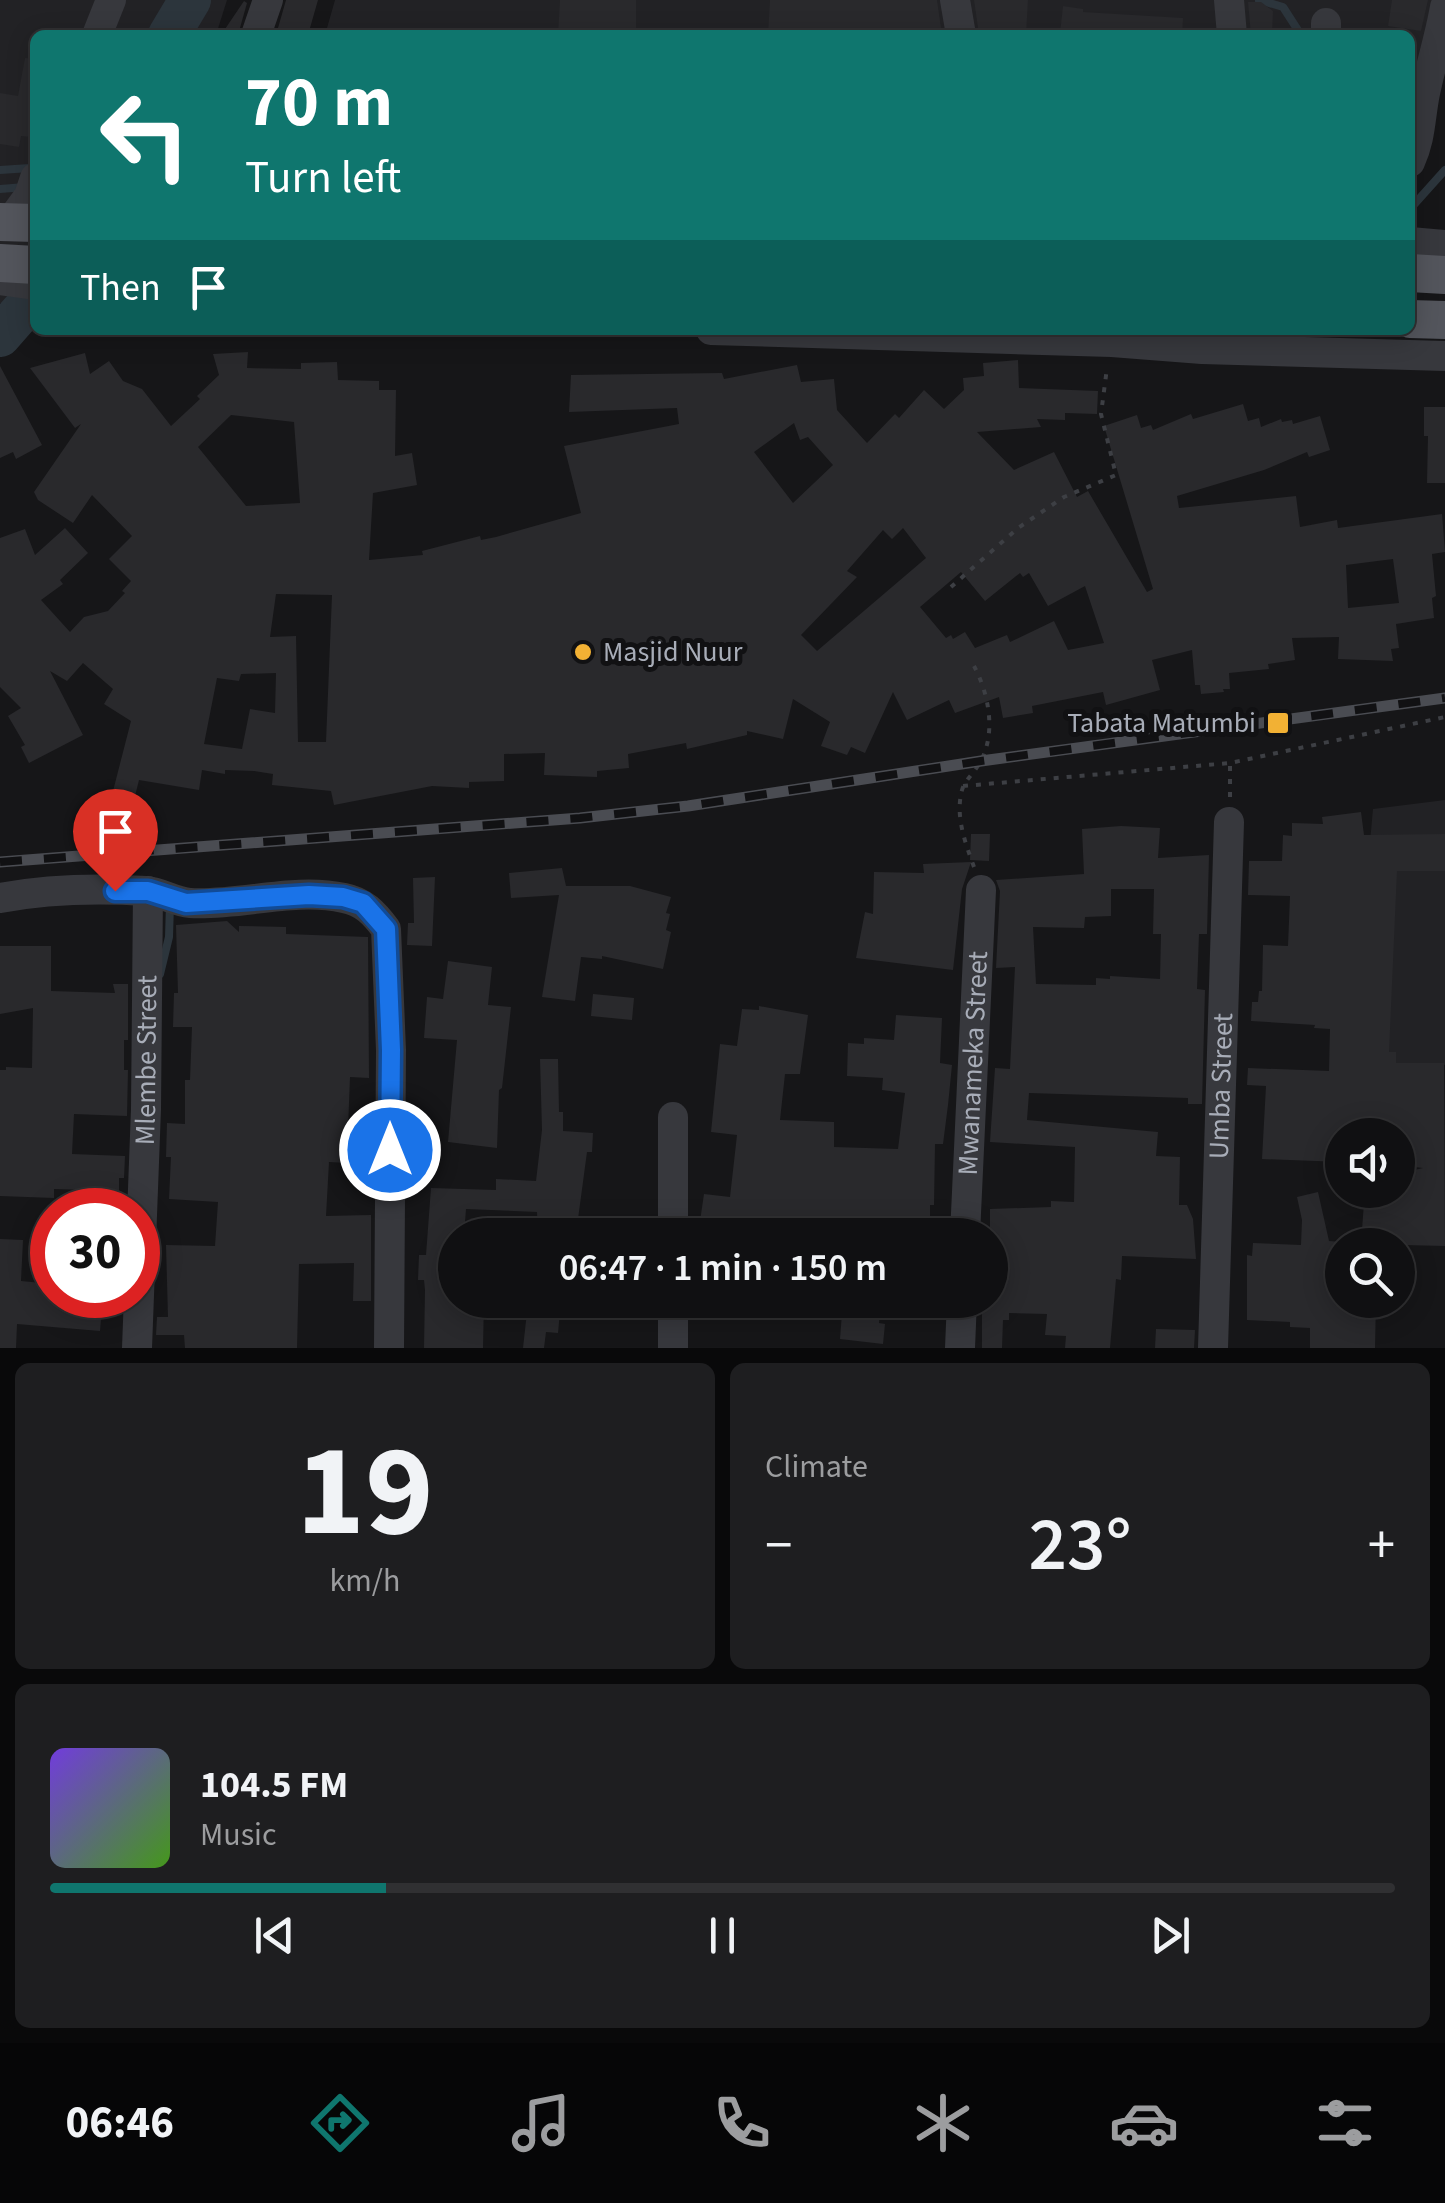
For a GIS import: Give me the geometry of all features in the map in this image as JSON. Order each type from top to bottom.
[{"type":"main road","points":[[0,263],[30,265]]},
{"type":"main road","points":[[1415,274],[1445,275]]},
{"type":"main road","points":[[1415,318],[1445,320]]},
{"type":"street","points":[[99,30],[111,0]]},
{"type":"street","points":[[258,30],[268,0]]},
{"type":"street","points":[[955,0],[960,30]]},
{"type":"street","points":[[1229,0],[1232,30]]},
{"type":"street","points":[[1415,152],[1445,7]]},
{"type":"street","points":[[1415,242],[1445,244]]},
{"type":"street","points":[[0,280],[30,284]]},
{"type":"street","points":[[878,335],[1445,356]]},
{"type":"street","name":"Umba Street","points":[[1214,1348],[1229,822]]},
{"type":"street","points":[[0,898],[64,889],[148,891],[186,903],[309,895],[343,897],[363,903],[386,929],[391,1050],[389,1348]]},
{"type":"street","name":"Mwanameka Street","points":[[966,1218],[980,890]]},
{"type":"street","name":"Mlembe Street","points":[[137,1348],[146,1109],[148,891]]},
{"type":"street","points":[[673,1117],[673,1218]]},
{"type":"street","points":[[673,1318],[673,1348]]},
{"type":"street","points":[[960,1348],[961,1318]]},
{"type":"path","points":[[952,587],[1018,528],[1064,497],[1116,475],[1101,414],[1112,342]]},
{"type":"path","points":[[974,666],[987,695],[987,746],[981,762],[963,786],[960,823],[980,890]]},
{"type":"path","points":[[963,786],[1230,763],[1445,717]]},
{"type":"path","points":[[1229,822],[1230,763]]},
{"type":"shaded area","points":[[0,0],[227,0],[218,30],[30,30],[30,312],[0,303]]},
{"type":"shaded area","points":[[335,0],[1438,0],[1415,126],[1415,30],[326,30]]},
{"type":"shaded area","points":[[1445,800],[1445,1065],[1350,1064],[1373,809]]},
{"type":"building","points":[[286,0],[318,0],[309,30],[277,30]]},
{"type":"building","points":[[560,0],[636,0],[636,30],[558,30]]},
{"type":"building","points":[[770,0],[937,0],[941,30],[768,30]]},
{"type":"building","points":[[974,0],[1028,0],[1026,30],[978,30]]},
{"type":"building","points":[[1392,0],[1428,0],[1421,31],[1388,26]]},
{"type":"building","points":[[244,1],[247,3],[239,30],[224,30]]},
{"type":"building","points":[[1248,2],[1261,2],[1273,11],[1272,30],[1251,30]]},
{"type":"building","points":[[1063,6],[1083,12],[1183,18],[1182,30],[1060,30]]},
{"type":"building","points":[[25,58],[30,58],[30,137],[21,136],[19,147],[0,144],[0,93],[18,96]]},
{"type":"building","points":[[248,352],[247,368],[301,369],[301,363],[337,362],[338,380],[379,381],[379,390],[396,390],[395,456],[412,453],[417,485],[373,493],[369,560],[423,555],[422,551],[480,536],[481,540],[496,537],[581,513],[564,446],[679,424],[677,408],[569,412],[571,375],[722,373],[724,379],[797,365],[801,382],[834,379],[837,410],[867,443],[895,414],[899,418],[924,390],[944,409],[964,390],[963,378],[984,376],[983,363],[1018,360],[1019,388],[1098,391],[1097,414],[1065,413],[1065,420],[1037,419],[1041,427],[977,432],[1014,470],[1054,452],[1077,497],[1088,491],[1147,592],[1153,589],[1104,426],[1137,415],[1141,428],[1151,425],[1153,430],[1191,414],[1193,419],[1243,404],[1248,421],[1259,418],[1261,427],[1281,419],[1292,420],[1293,424],[1320,416],[1330,450],[1309,457],[1307,452],[1264,470],[1177,496],[1179,508],[1296,496],[1300,527],[1337,520],[1338,528],[1442,514],[1445,552],[1432,554],[1434,618],[1396,624],[1399,648],[1391,649],[1393,661],[1338,659],[1339,637],[1292,638],[1295,660],[1268,664],[1269,669],[1229,673],[1230,689],[1223,689],[1224,692],[1201,694],[1200,685],[1195,685],[1192,650],[1152,660],[1160,690],[1106,705],[1103,692],[1032,706],[1033,713],[1003,718],[999,697],[955,713],[949,700],[907,720],[893,692],[865,753],[851,747],[847,755],[821,746],[830,722],[793,699],[783,739],[747,731],[747,735],[687,749],[686,743],[628,754],[629,768],[597,771],[597,777],[544,775],[545,753],[504,754],[504,781],[469,782],[469,788],[432,786],[334,805],[331,791],[272,785],[273,774],[225,770],[225,774],[202,770],[199,790],[139,780],[134,800],[112,795],[131,721],[104,704],[113,689],[83,663],[67,681],[50,671],[83,735],[29,763],[21,747],[25,745],[8,716],[21,708],[0,687],[0,538],[25,529],[35,555],[65,528],[88,553],[60,580],[63,584],[41,600],[70,632],[84,617],[108,611],[131,581],[109,559],[132,536],[92,495],[73,523],[38,500],[34,492],[81,424],[75,428],[30,368],[85,353],[90,374],[109,361],[123,381],[142,389],[171,426],[219,375],[213,354]],"holes":[[[231,415],[294,422],[300,503],[246,506],[198,447]],[[794,423],[800,440],[808,437],[833,465],[793,503],[754,452]],[[903,528],[926,558],[817,651],[801,635],[857,577],[847,571],[883,530],[892,539]],[[1393,559],[1399,603],[1348,608],[1346,565]],[[961,572],[985,601],[1020,573],[1023,577],[1029,573],[1048,606],[1085,586],[1104,643],[1068,650],[1054,621],[1010,642],[1007,635],[975,648],[965,632],[953,639],[951,635],[946,638],[920,607]],[[276,594],[332,595],[326,742],[298,742],[296,636],[270,637]],[[276,673],[275,713],[250,709],[242,749],[204,744],[217,678],[239,681],[241,674]]]},
{"type":"building","points":[[0,366],[42,445],[16,459],[13,452],[0,458]]},
{"type":"building","points":[[1424,407],[1445,407],[1445,483],[1427,483]]},
{"type":"building","points":[[1361,812],[1364,835],[1445,834],[1445,871],[1397,871],[1389,1052],[1396,1052],[1396,1063],[1444,1063],[1445,1246],[1415,1245],[1415,1228],[1362,1228],[1364,1208],[1415,1208],[1415,1170],[1423,1168],[1415,1167],[1415,1118],[1325,1118],[1325,1161],[1262,1159],[1266,1086],[1247,1085],[1248,1068],[1329,1071],[1330,1029],[1251,1021],[1252,1002],[1258,1002],[1262,991],[1263,945],[1288,946],[1290,896],[1248,895],[1249,861],[1282,861],[1283,835],[1292,836],[1292,823],[1323,824],[1322,817]]},
{"type":"building","points":[[1160,828],[1158,858],[1209,855],[1207,934],[1199,934],[1197,989],[1205,990],[1202,1104],[1188,1104],[1188,1098],[1029,1093],[1027,1120],[1158,1132],[1156,1156],[1180,1157],[1179,1205],[1187,1205],[1193,1219],[1196,1259],[1122,1256],[1110,1348],[1065,1348],[1066,1336],[1045,1335],[1047,1314],[1009,1313],[1009,1320],[1003,1320],[1002,1348],[982,1348],[982,1318],[1008,1318],[1008,1218],[990,1218],[990,1209],[1051,1207],[1051,1201],[1074,1202],[1075,1147],[990,1142],[995,1068],[1010,1069],[1015,967],[996,968],[1000,891],[996,880],[1084,874],[1082,829]],"holes":[[[1111,889],[1154,889],[1153,934],[1161,934],[1160,979],[1110,976],[1096,978],[1096,985],[1036,984],[1033,927],[1084,928],[1085,917],[1111,916]]]},
{"type":"building","points":[[971,834],[990,834],[989,861],[970,860]]},
{"type":"building","points":[[971,862],[962,889],[953,970],[856,958],[865,912],[873,914],[874,872],[924,873],[923,864]]},
{"type":"building","points":[[562,868],[566,886],[630,886],[671,897],[666,930],[671,932],[663,969],[602,956],[581,957],[575,1001],[542,997],[559,895],[511,898],[509,873]]},
{"type":"building","points":[[435,877],[432,946],[407,945],[408,923],[414,923],[413,878]]},
{"type":"building","points":[[227,921],[239,932],[239,926],[286,927],[286,934],[368,937],[369,1078],[350,1077],[348,1129],[367,1130],[365,1164],[329,1162],[326,1216],[371,1215],[371,1301],[353,1301],[354,1263],[299,1264],[297,1348],[185,1348],[184,1335],[156,1335],[157,1318],[168,1317],[166,1245],[215,1246],[218,1202],[169,1199],[171,1157],[166,1157],[167,1123],[185,1124],[185,1080],[190,1080],[192,1027],[173,1027],[174,993],[178,993],[176,925]]},
{"type":"building","points":[[0,946],[51,946],[51,991],[115,993],[113,984],[128,984],[128,1040],[124,1040],[127,1116],[74,1114],[72,1154],[125,1156],[124,1178],[119,1178],[119,1188],[30,1188],[30,1197],[0,1196],[0,1070],[32,1068],[33,1008],[0,1014]]},
{"type":"building","points":[[448,961],[492,967],[488,1005],[511,1007],[499,1090],[497,1148],[448,1142],[457,1040],[424,1038],[427,997],[443,999]]},
{"type":"building","points":[[593,994],[634,998],[632,1020],[591,1016]]},
{"type":"building","points":[[759,1006],[808,1015],[800,1074],[785,1074],[780,1120],[834,1122],[834,1147],[898,1149],[905,1093],[882,1090],[883,1078],[847,1076],[848,1043],[864,1044],[864,1038],[894,1040],[896,1015],[942,1018],[940,1063],[952,1065],[943,1144],[935,1144],[934,1205],[930,1205],[930,1218],[700,1218],[704,1194],[730,1197],[737,1135],[711,1132],[720,1044],[737,1046],[742,1009],[759,1010]]},
{"type":"building","points":[[540,1059],[558,1059],[563,1131],[593,1133],[578,1218],[537,1218],[537,1212],[466,1209],[465,1218],[438,1218],[438,1318],[484,1318],[483,1348],[424,1348],[425,1290],[424,1280],[418,1280],[419,1255],[426,1255],[431,1188],[496,1190],[496,1179],[536,1181],[542,1130]]},
{"type":"building","points":[[1318,1192],[1326,1228],[1325,1318],[1376,1318],[1375,1348],[1310,1348],[1310,1328],[1290,1327],[1290,1322],[1247,1320],[1247,1255],[1252,1256],[1253,1243],[1301,1245],[1302,1220],[1297,1197]]},
{"type":"building","points":[[0,1239],[23,1240],[21,1281],[30,1282],[30,1318],[101,1318],[100,1331],[17,1324],[16,1348],[0,1348]]},
{"type":"building","points":[[526,1318],[559,1318],[558,1333],[546,1332],[544,1348],[523,1348]]},
{"type":"building","points":[[842,1318],[879,1318],[879,1323],[885,1324],[883,1344],[840,1339]]},
{"type":"building","points":[[1156,1329],[1195,1330],[1194,1348],[1155,1348]]},
{"type":"waterway","points":[[172,30],[190,0]]},
{"type":"waterway","points":[[1259,0],[1283,7],[1298,30]]},
{"type":"waterway","points":[[0,170],[30,168]]},
{"type":"waterway","points":[[1415,203],[1445,170]]},
{"type":"waterway","points":[[0,189],[25,187]]},
{"type":"waterway","points":[[0,336],[30,302]]},
{"type":"waterway","points":[[1254,335],[1291,337]]},
{"type":"waterway","points":[[160,974],[169,937],[170,904]]},
{"type":"railway","points":[[0,862],[580,818],[688,806],[981,761],[1445,698]]},
{"type":"place","name":"Masjid Nuur","points":[[583,652]]},
{"type":"place","name":"Tabata Matumbi","points":[[1278,723]]},
{"type":"route","points":[[115,891],[148,891],[186,903],[309,895],[343,897],[363,903],[375,914],[386,929],[390,1150]]}]
